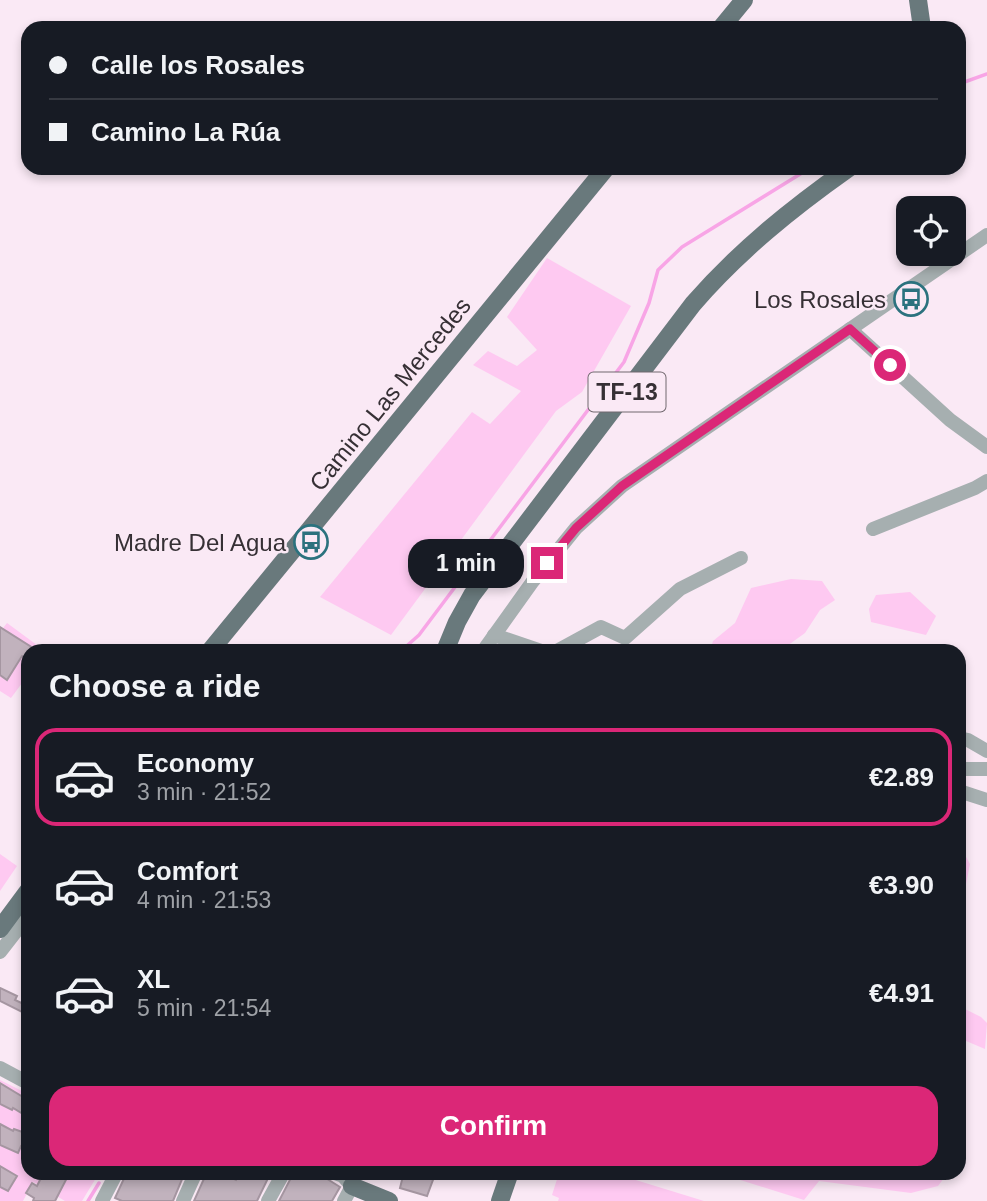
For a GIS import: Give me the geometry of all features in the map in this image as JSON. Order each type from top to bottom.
[{"type":"main road","points":[[727,21],[744,0]]},
{"type":"main road","points":[[918,0],[921,21]]},
{"type":"main road","name":"Camino Las Mercedes","points":[[216,644],[600,175]]},
{"type":"main road","name":"TF-13","points":[[448,644],[472,596],[693,304],[762,234],[839,175]]},
{"type":"main road","points":[[0,929],[21,900]]},
{"type":"main road","points":[[500,1201],[507,1180]]},
{"type":"main road","points":[[348,1193],[389,1201]]},
{"type":"street","points":[[488,644],[576,528],[622,486],[987,235]]},
{"type":"street","points":[[850,329],[950,419],[987,447]]},
{"type":"street","points":[[873,528],[987,481]]},
{"type":"street","points":[[570,644],[601,627],[625,638],[680,589],[741,558]]},
{"type":"street","points":[[494,635],[520,644]]},
{"type":"street","points":[[966,740],[987,751]]},
{"type":"street","points":[[966,768],[987,769]]},
{"type":"street","points":[[966,793],[987,800]]},
{"type":"street","points":[[0,952],[21,925]]},
{"type":"street","points":[[0,1068],[21,1079]]},
{"type":"street","points":[[102,1201],[113,1180]]},
{"type":"street","points":[[183,1201],[192,1180]]},
{"type":"street","points":[[268,1201],[280,1180]]},
{"type":"shaded area","points":[[547,258],[631,306],[582,392],[556,411],[391,635],[320,597],[472,412],[490,424],[521,391],[473,365],[488,351],[517,366],[537,350],[507,317]]},
{"type":"shaded area","points":[[791,579],[822,581],[835,600],[820,610],[805,633],[790,644],[712,644],[735,623],[751,588]]},
{"type":"shaded area","points":[[910,592],[936,616],[926,635],[871,622],[869,609],[876,595]]},
{"type":"shaded area","points":[[7,623],[36,644],[21,644],[21,684],[11,698],[0,691],[0,632]]},
{"type":"shaded area","points":[[0,854],[17,866],[0,891]]},
{"type":"shaded area","points":[[966,857],[970,864],[966,884]]},
{"type":"shaded area","points":[[966,1010],[987,1023],[985,1049],[966,1041]]},
{"type":"shaded area","points":[[0,1080],[21,1090],[21,1180],[95,1180],[82,1201],[65,1201],[33,1182],[23,1201],[0,1201]]},
{"type":"shaded area","points":[[557,1180],[636,1180],[704,1201],[558,1201],[559,1198],[552,1195]]},
{"type":"shaded area","points":[[740,1180],[943,1180],[938,1186],[911,1193],[819,1181],[804,1200]]},
{"type":"building","points":[[0,627],[27,644],[21,644],[21,658],[7,680],[0,675]]},
{"type":"building","points":[[0,988],[17,996],[15,1000],[21,1003],[21,1012],[0,1001]]},
{"type":"building","points":[[0,1083],[21,1096],[21,1113],[13,1108],[12,1110],[0,1104]]},
{"type":"building","points":[[0,1124],[13,1131],[21,1132],[18,1153],[0,1145]]},
{"type":"building","points":[[0,1166],[17,1176],[8,1191],[0,1187]]},
{"type":"building","points":[[40,1180],[66,1180],[55,1201],[33,1201],[34,1198],[26,1193],[32,1183],[37,1186]]},
{"type":"building","points":[[123,1180],[182,1180],[173,1201],[122,1201],[115,1198]]},
{"type":"building","points":[[203,1180],[267,1180],[257,1201],[194,1201]]},
{"type":"building","points":[[290,1180],[329,1180],[340,1187],[332,1201],[279,1201]]},
{"type":"building","points":[[402,1180],[433,1180],[427,1196],[400,1188]]},
{"type":"waterway","points":[[966,82],[987,74]]},
{"type":"waterway","points":[[409,644],[419,635],[624,362],[649,303],[658,270],[682,247],[799,175]]},
{"type":"waterway","points":[[88,1201],[99,1183]]},
{"type":"place","name":"Los Rosales","points":[[911,299]]},
{"type":"place","name":"Madre Del Agua","points":[[311,542]]},
{"type":"route","points":[[547,563],[576,528],[622,486],[850,329],[890,365]]}]
